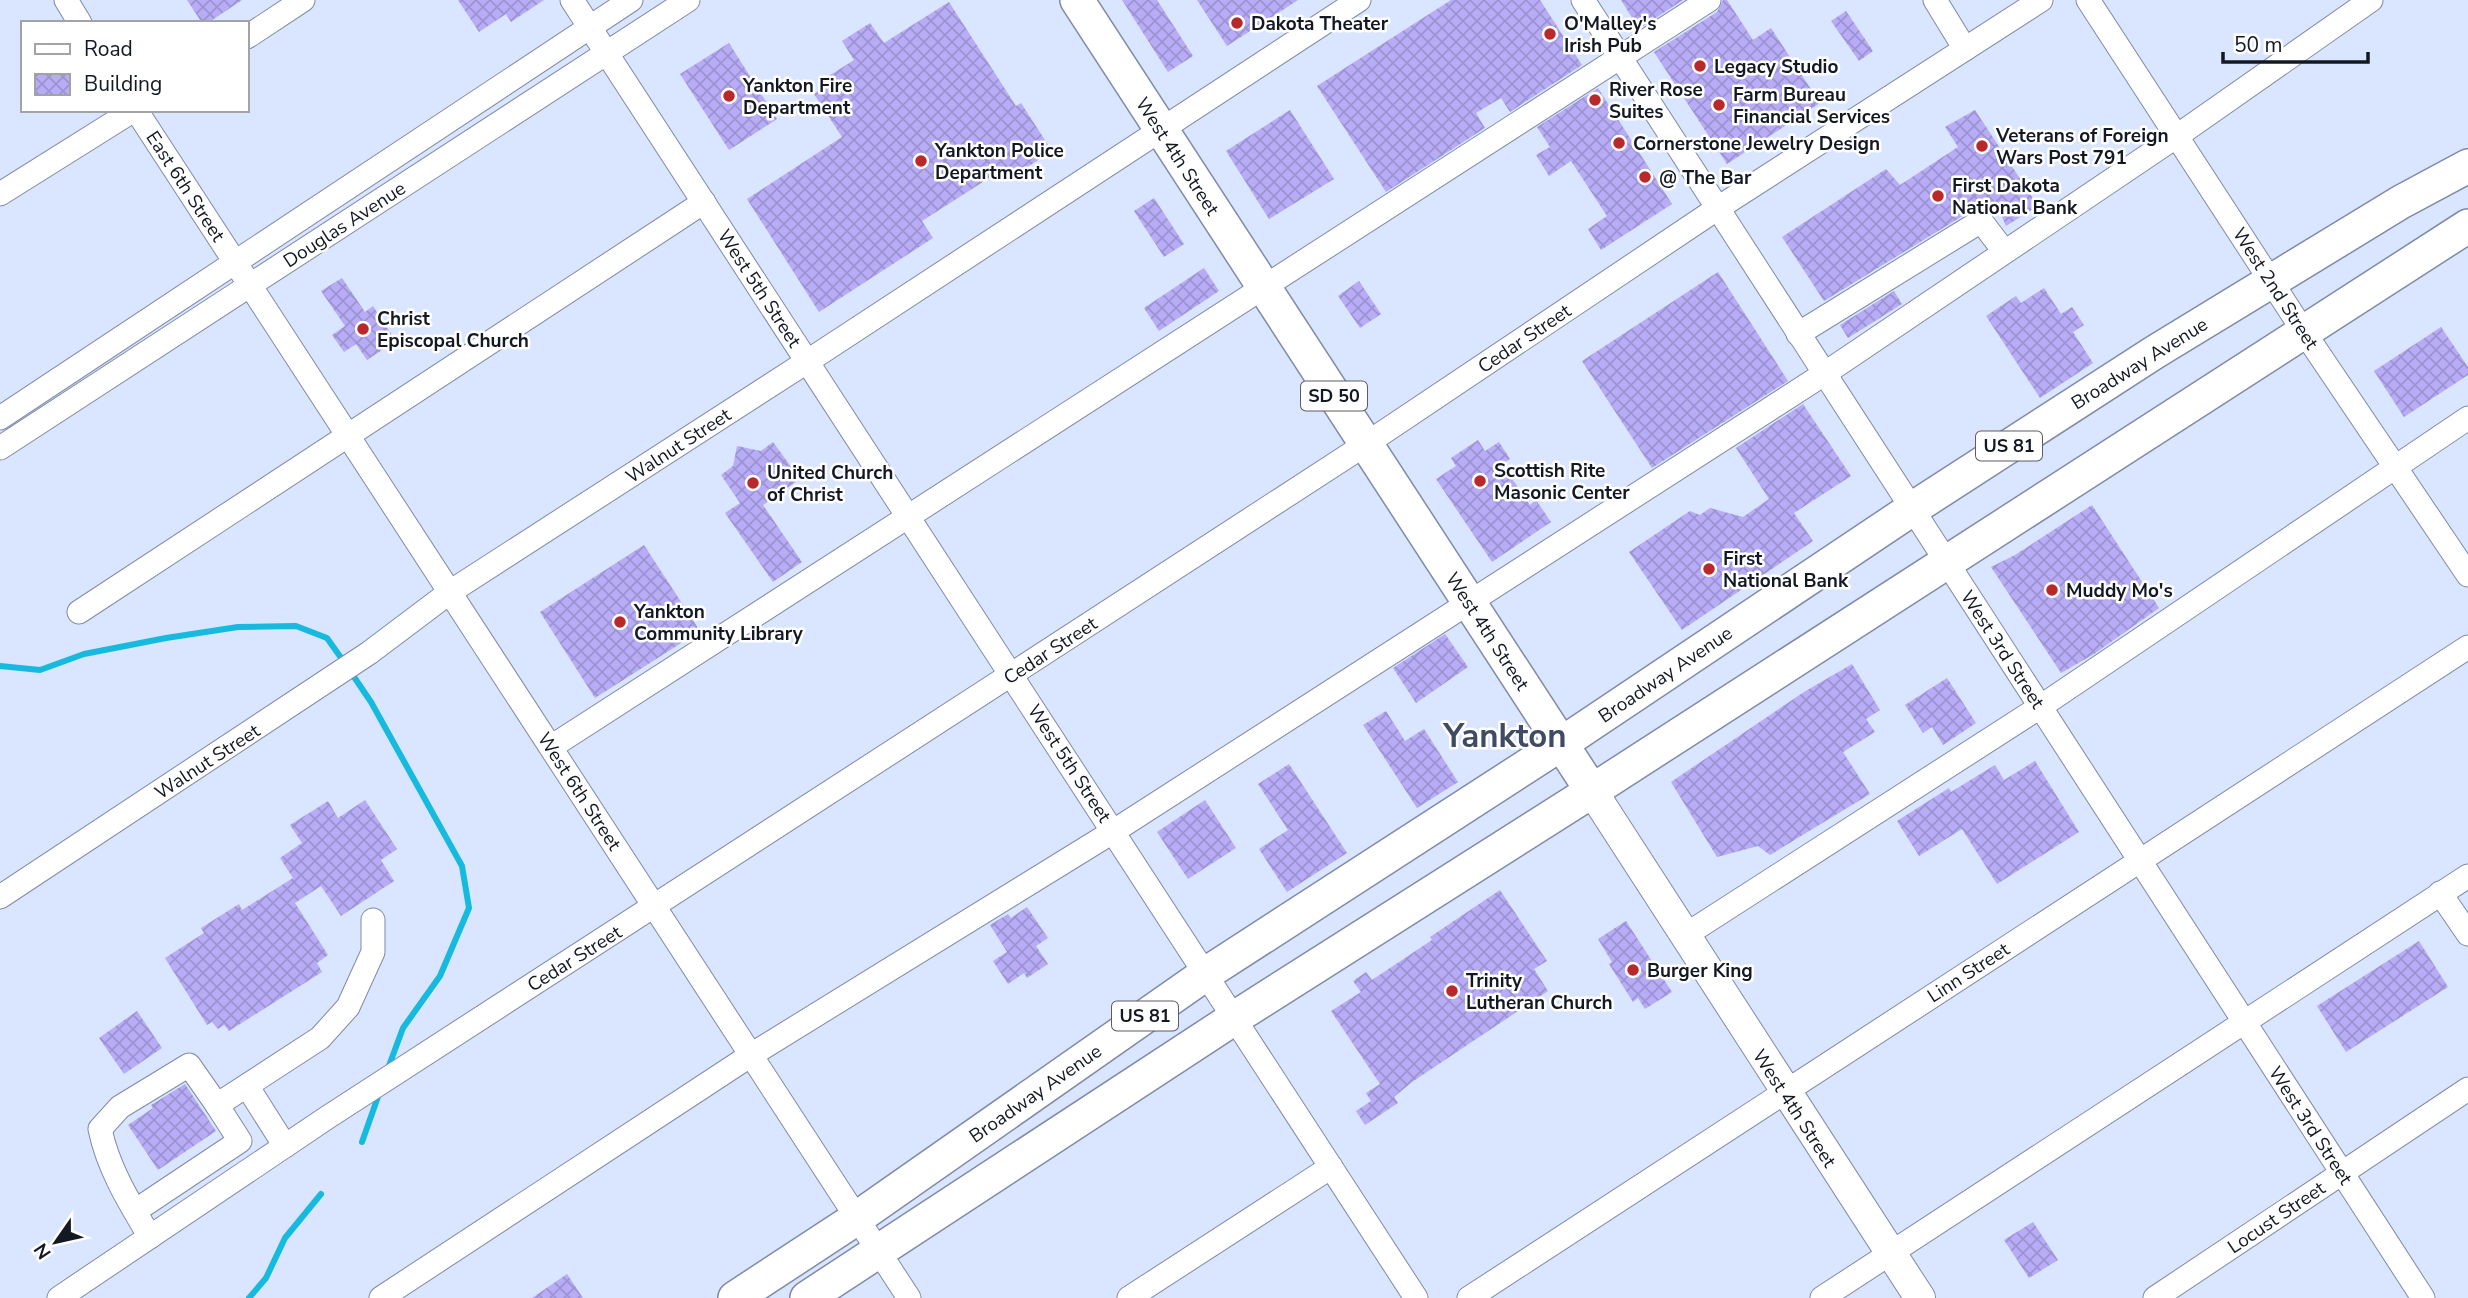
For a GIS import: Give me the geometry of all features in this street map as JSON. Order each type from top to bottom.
[{"type":"highway","name":"West 4th Street","points":[[1077,0],[1592,791]]},
{"type":"highway","name":"Broadway Avenue","points":[[735,1298],[857,1218],[1207,973],[1561,744],[1912,509],[2155,352],[2401,202],[2468,166]]},
{"type":"highway","name":"US 81","points":[[807,1298],[1236,1017],[1592,791],[2468,226]]},
{"type":"main road","name":"West 4th Street","points":[[1592,791],[1920,1298]]},
{"type":"street","points":[[66,0],[79,21]]},
{"type":"street","points":[[248,36],[303,0]]},
{"type":"street","name":"West 5th Street","points":[[572,0],[1236,1017],[1416,1298]]},
{"type":"street","name":"Douglas Avenue","points":[[0,418],[631,0]]},
{"type":"street","name":"Douglas Avenue","points":[[0,448],[688,0]]},
{"type":"street","name":"Walnut Street","points":[[0,897],[303,698],[369,653],[450,592],[1359,0]]},
{"type":"street","name":"West 3rd Street","points":[[1583,0],[2423,1298]]},
{"type":"street","points":[[551,747],[1709,0]]},
{"type":"street","points":[[1935,0],[1965,49]]},
{"type":"street","name":"Cedar Street","points":[[59,1298],[412,1062],[1366,444],[1718,208],[2041,0]]},
{"type":"street","name":"West 2nd Street","points":[[2088,0],[2304,332],[2468,575]]},
{"type":"street","points":[[381,1298],[406,1291],[751,1055],[1114,831],[1824,374],[2177,136],[2371,0]]},
{"type":"street","points":[[0,194],[132,112]]},
{"type":"street","name":"East 6th Street","points":[[136,112],[251,285]]},
{"type":"street","points":[[79,612],[704,202]]},
{"type":"street","points":[[1798,334],[1981,221],[2004,251]]},
{"type":"street","name":"West 6th Street","points":[[251,285],[909,1298]]},
{"type":"street","points":[[1684,936],[2040,707],[2468,418]]},
{"type":"street","name":"Linn Street","points":[[1469,1298],[2468,647]]},
{"type":"street","points":[[1822,1298],[2468,876]]},
{"type":"street","points":[[2440,894],[2468,934]]},
{"type":"street","points":[[217,1105],[320,1038],[348,1007],[373,952],[373,920]]},
{"type":"street","points":[[135,1210],[240,1141],[190,1065],[120,1107],[100,1129],[105,1153],[135,1210],[150,1237]]},
{"type":"street","points":[[247,1086],[285,1146]]},
{"type":"street","name":"Locust Street","points":[[2155,1298],[2468,1089]]},
{"type":"street","points":[[1129,1298],[1331,1167]]},
{"type":"building","points":[[187,0],[242,0],[211,21],[201,21]]},
{"type":"building","points":[[458,0],[544,0],[511,22],[506,14],[479,32]]},
{"type":"building","points":[[1122,0],[1157,0],[1193,56],[1168,72]]},
{"type":"building","name":"Dakota Theater","points":[[1197,0],[1298,0],[1227,46]]},
{"type":"building","points":[[1451,0],[1540,0],[1582,65],[1510,112],[1501,98],[1476,113],[1485,128],[1386,192],[1317,86]]},
{"type":"building","points":[[1621,0],[1683,0],[1639,29]]},
{"type":"building","points":[[1723,0],[1727,0],[1753,40],[1771,28],[1820,103],[1727,164],[1654,52],[1717,12]]},
{"type":"building","name":"Yankton Police Department","points":[[949,2],[1016,106],[1021,103],[1052,151],[1006,181],[1000,171],[922,221],[933,238],[819,312],[747,199],[842,137],[814,94],[828,85],[824,79],[854,60],[842,41],[870,23],[884,43]]},
{"type":"building","points":[[1846,11],[1873,51],[1859,61],[1831,21]]},
{"type":"building","name":"Yankton Fire Department","points":[[729,43],[777,119],[729,150],[680,74]]},
{"type":"building","points":[[1598,88],[1672,204],[1601,250],[1588,229],[1607,216],[1571,161],[1549,176],[1536,155],[1550,147],[1537,127]]},
{"type":"building","points":[[1290,110],[1334,179],[1269,219],[1226,151]]},
{"type":"building","points":[[1975,110],[2038,206],[2006,226],[1998,207],[1991,211],[1981,207],[1974,209],[1824,301],[1782,237],[1886,169],[1900,185],[1958,147],[1945,127]]},
{"type":"building","points":[[1154,198],[1184,244],[1164,257],[1134,211]]},
{"type":"building","points":[[1204,268],[1219,291],[1159,331],[1144,308]]},
{"type":"building","points":[[1718,272],[1788,381],[1652,468],[1582,361]]},
{"type":"building","points":[[342,278],[365,312],[373,306],[392,335],[384,340],[388,346],[367,360],[356,344],[344,352],[332,335],[345,326],[321,291]]},
{"type":"building","points":[[1359,281],[1381,314],[1360,328],[1338,296]]},
{"type":"building","points":[[2044,288],[2061,314],[2072,307],[2084,325],[2073,332],[2093,363],[2040,398],[1986,316],[2016,296],[2021,303]]},
{"type":"building","points":[[1894,291],[1902,304],[1848,338],[1840,325]]},
{"type":"building","points":[[2441,327],[2468,367],[2468,375],[2404,417],[2374,371]]},
{"type":"building","points":[[1803,404],[1851,476],[1794,513],[1813,541],[1682,630],[1629,552],[1690,511],[1700,515],[1710,508],[1743,517],[1769,499],[1736,448]]},
{"type":"building","points":[[1478,440],[1485,451],[1499,442],[1510,459],[1502,464],[1530,505],[1536,500],[1551,522],[1492,562],[1436,479],[1456,466],[1451,458]]},
{"type":"building","points":[[773,442],[800,479],[763,505],[802,562],[773,582],[725,513],[740,503],[721,475],[733,466],[737,446],[761,451]]},
{"type":"building","points":[[2092,505],[2159,608],[2094,654],[2061,673],[1991,567],[2015,555]]},
{"type":"building","name":"Yankton Community Library","points":[[644,545],[700,631],[595,698],[540,612]]},
{"type":"building","points":[[1445,634],[1468,667],[1416,703],[1393,668]]},
{"type":"building","points":[[1852,664],[1880,710],[1866,719],[1875,732],[1843,752],[1870,794],[1770,855],[1758,846],[1717,857],[1671,782],[1804,692]]},
{"type":"building","points":[[1947,678],[1976,723],[1943,745],[1932,727],[1923,733],[1905,705]]},
{"type":"building","points":[[1386,711],[1405,741],[1424,729],[1458,782],[1417,808],[1363,725]]},
{"type":"building","points":[[2035,761],[2079,832],[1997,884],[1962,829],[1919,856],[1897,821],[1949,788],[1951,792],[1995,765],[2004,780]]},
{"type":"building","points":[[1289,764],[1347,853],[1287,892],[1259,849],[1288,830],[1258,784]]},
{"type":"building","points":[[365,800],[397,849],[381,860],[394,881],[341,916],[321,886],[295,903],[328,955],[317,963],[322,972],[229,1031],[224,1025],[218,1029],[212,1022],[207,1025],[165,958],[204,933],[201,928],[239,904],[242,910],[293,878],[280,858],[302,843],[290,825],[328,801],[338,818]]},
{"type":"building","points":[[1205,800],[1236,848],[1188,879],[1157,832]]},
{"type":"building","points":[[1500,890],[1547,961],[1534,969],[1548,991],[1412,1082],[1394,1097],[1398,1103],[1365,1125],[1356,1111],[1371,1101],[1366,1093],[1380,1084],[1331,1011],[1361,992],[1353,981],[1366,972],[1372,980]]},
{"type":"building","points":[[1027,907],[1048,938],[1036,946],[1048,964],[1027,978],[1024,973],[1008,984],[993,961],[1007,952],[990,925],[1008,914],[1011,918]]},
{"type":"building","points":[[1626,921],[1672,992],[1645,1009],[1638,998],[1633,1002],[1609,964],[1612,962],[1598,939]]},
{"type":"building","points":[[2419,941],[2448,987],[2346,1052],[2317,1006]]},
{"type":"building","points":[[137,1011],[162,1048],[124,1074],[99,1038]]},
{"type":"building","points":[[185,1084],[216,1131],[158,1170],[128,1125],[153,1108],[151,1105]]},
{"type":"building","points":[[2033,1222],[2058,1260],[2029,1278],[2004,1240]]},
{"type":"building","points":[[567,1274],[583,1298],[532,1298]]},
{"type":"waterway","points":[[0,666],[40,670],[84,654],[166,638],[238,627],[296,626],[327,638],[344,662]]},
{"type":"waterway","points":[[350,671],[371,702],[462,866],[469,908],[440,976],[403,1028],[387,1071]]},
{"type":"waterway","points":[[362,1142],[380,1091]]},
{"type":"waterway","points":[[249,1298],[266,1278],[285,1238],[321,1194]]},
{"type":"place","name":"Dakota Theater","points":[[1237,23]]},
{"type":"place","name":"O'Malley's Irish Pub","points":[[1550,34]]},
{"type":"place","name":"Legacy Studio","points":[[1700,66]]},
{"type":"place","name":"Yankton Fire Department","points":[[729,96]]},
{"type":"place","name":"River Rose Suites","points":[[1595,100]]},
{"type":"place","name":"Farm Bureau Financial Services","points":[[1719,105]]},
{"type":"place","name":"Cornerstone Jewelry Design","points":[[1619,143]]},
{"type":"place","name":"Veterans of Foreign Wars Post 791","points":[[1982,146]]},
{"type":"place","name":"Yankton Police Department","points":[[921,161]]},
{"type":"place","name":"@ The Bar","points":[[1645,177]]},
{"type":"place","name":"First Dakota National Bank","points":[[1938,196]]},
{"type":"place","name":"Christ Episcopal Church","points":[[363,329]]},
{"type":"place","name":"Scottish Rite Masonic Center","points":[[1480,481]]},
{"type":"place","name":"United Church of Christ","points":[[753,483]]},
{"type":"place","name":"First National Bank","points":[[1709,569]]},
{"type":"place","name":"Muddy Mo's","points":[[2052,590]]},
{"type":"place","name":"Yankton Community Library","points":[[620,622]]},
{"type":"place","name":"Burger King","points":[[1633,970]]},
{"type":"place","name":"Trinity Lutheran Church","points":[[1452,991]]},
{"type":"district","name":"Yankton","points":[[1505,735]]}]
